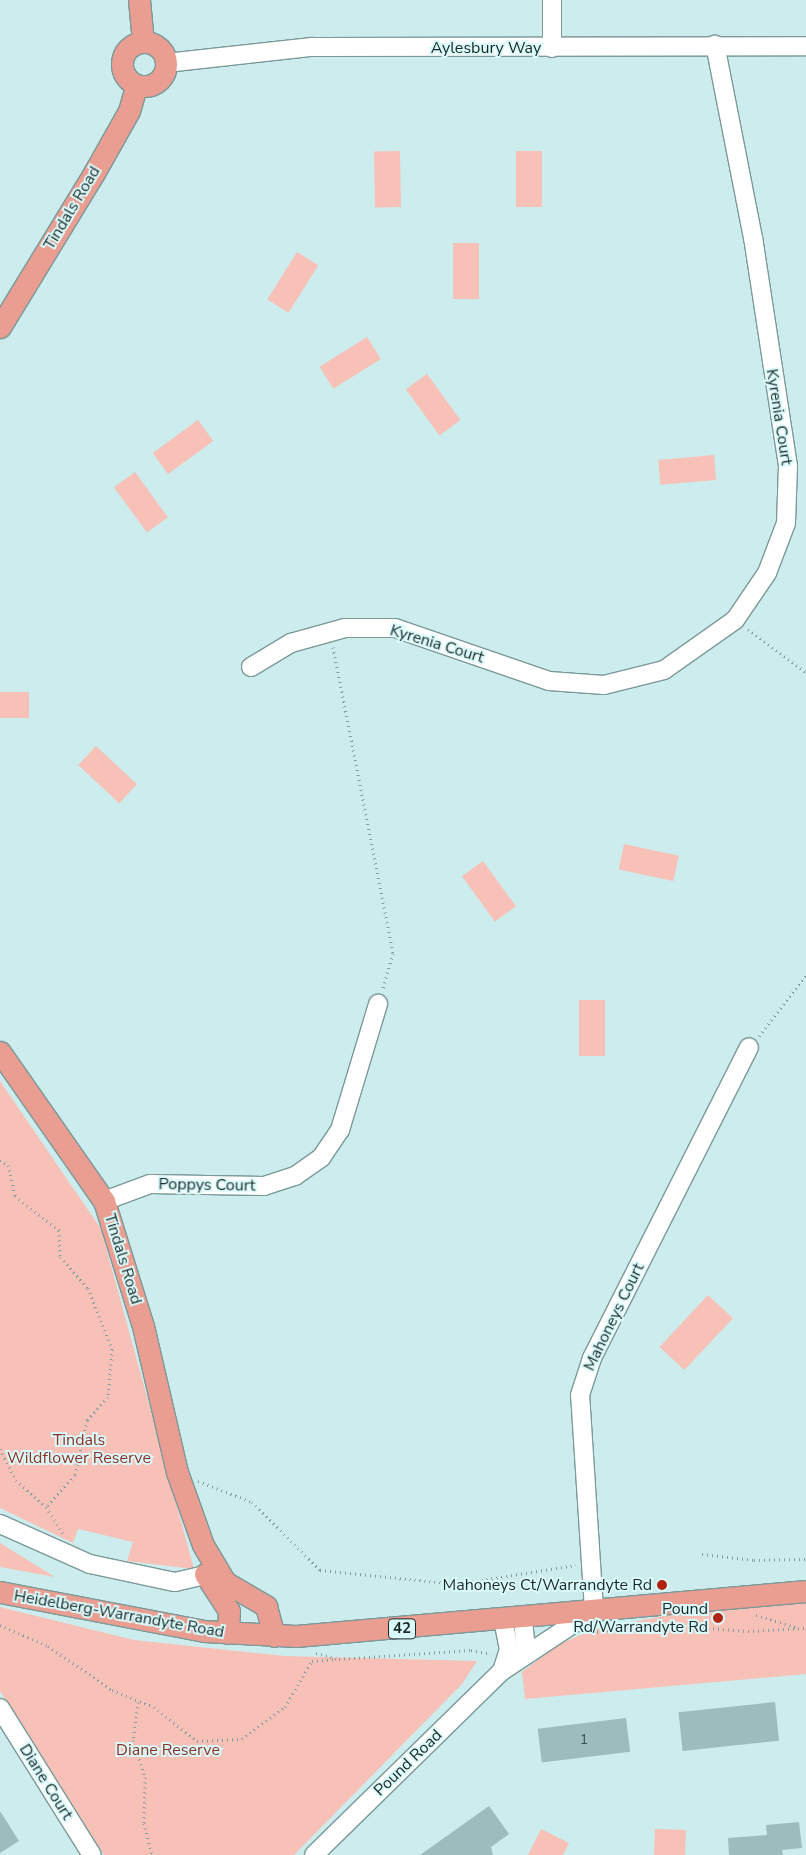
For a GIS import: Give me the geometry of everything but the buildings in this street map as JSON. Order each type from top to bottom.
[{"type":"main road","points":[[139,0],[144,42]]},
{"type":"main road","points":[[144,42],[161,50],[166,63],[158,82],[136,86],[125,78],[121,64],[130,46],[144,42]]},
{"type":"main road","name":"Tindals Road","points":[[0,327],[94,173],[129,111],[136,86]]},
{"type":"main road","name":"Tindals Road","points":[[0,1052],[104,1201],[144,1326],[177,1472],[211,1573],[229,1610],[228,1634]]},
{"type":"main road","name":"Tindals Road","points":[[211,1573],[233,1589],[266,1606],[280,1636]]},
{"type":"main road","name":"Heidelberg-Warrandyte Road","points":[[0,1592],[228,1634],[280,1636],[513,1619],[806,1591]]},
{"type":"street","points":[[552,0],[552,48]]},
{"type":"street","name":"Aylesbury Way","points":[[166,63],[312,47],[552,48],[715,44],[806,46]]},
{"type":"street","name":"Kyrenia Court","points":[[251,667],[292,643],[330,632],[395,628],[549,681],[604,685],[664,670],[735,620],[767,573],[786,523],[788,466],[753,238],[715,44]]},
{"type":"street","name":"Poppys Court","points":[[104,1201],[150,1184],[264,1186],[295,1176],[321,1158],[340,1130],[378,1004]]},
{"type":"street","name":"Mahoneys Court","points":[[594,1610],[580,1395],[592,1358],[749,1048]]},
{"type":"street","points":[[0,1524],[90,1564],[175,1582],[211,1573]]},
{"type":"street","name":"Pound Road","points":[[314,1855],[502,1671],[594,1610]]},
{"type":"street","points":[[513,1619],[526,1649],[518,1660]]},
{"type":"street","points":[[502,1671],[509,1650],[513,1619]]},
{"type":"street","name":"Diane Court","points":[[0,1708],[92,1855]]},
{"type":"path","points":[[735,620],[806,672]]},
{"type":"path","points":[[330,632],[393,953],[378,1004]]},
{"type":"path","points":[[749,1048],[806,976]]},
{"type":"path","points":[[0,1160],[8,1165],[15,1196],[59,1230],[60,1257],[88,1288],[112,1349],[108,1397],[87,1420],[76,1476],[46,1507],[16,1480],[0,1448]]},
{"type":"path","points":[[177,1472],[252,1502],[320,1570],[457,1584],[590,1563]]},
{"type":"path","points":[[702,1554],[754,1560],[806,1559]]},
{"type":"path","points":[[751,1614],[798,1628]]},
{"type":"path","points":[[0,1625],[48,1646],[138,1702],[154,1707],[197,1741],[242,1739],[285,1707],[312,1661],[471,1650],[495,1656],[502,1671]]},
{"type":"path","points":[[583,1635],[668,1625],[748,1631],[806,1628]]},
{"type":"path","points":[[280,1636],[339,1659]]},
{"type":"path","points":[[138,1702],[133,1740],[145,1777],[144,1823],[152,1855]]},
{"type":"green space","points":[[374,151],[400,151],[401,207],[375,207]]},
{"type":"green space","points":[[516,151],[542,151],[542,207],[516,207]]},
{"type":"green space","points":[[453,243],[479,243],[479,299],[453,299]]},
{"type":"green space","points":[[297,252],[318,265],[289,313],[267,299]]},
{"type":"green space","points":[[367,337],[381,359],[333,389],[320,367]]},
{"type":"green space","points":[[427,374],[461,420],[439,435],[406,389]]},
{"type":"green space","points":[[198,420],[213,441],[168,474],[153,453]]},
{"type":"green space","points":[[714,455],[716,480],[660,485],[658,460]]},
{"type":"green space","points":[[135,472],[168,517],[147,533],[114,487]]},
{"type":"green space","points":[[0,692],[29,692],[29,718],[0,718]]},
{"type":"green space","points":[[96,746],[137,784],[119,803],[78,765]]},
{"type":"green space","points":[[624,844],[679,856],[673,881],[619,869]]},
{"type":"green space","points":[[483,861],[516,906],[495,922],[462,876]]},
{"type":"green space","points":[[579,1000],[605,1000],[605,1056],[579,1056]]},
{"type":"green space","name":"Tindals Wildflower Reserve","points":[[0,1081],[101,1229],[194,1569],[127,1561],[133,1542],[78,1529],[73,1543],[0,1508]]},
{"type":"green space","points":[[708,1295],[733,1318],[684,1370],[660,1347]]},
{"type":"green space","points":[[0,1543],[55,1577],[0,1567]]},
{"type":"green space","points":[[806,1602],[806,1674],[525,1699],[522,1672],[556,1646],[591,1630],[695,1610]]},
{"type":"green space","name":"Diane Reserve","points":[[0,1607],[134,1640],[285,1656],[477,1661],[462,1684],[294,1855],[104,1855],[0,1691]]},
{"type":"green space","points":[[541,1829],[569,1843],[563,1855],[528,1855]]},
{"type":"green space","points":[[655,1829],[686,1830],[685,1855],[654,1855]]},
{"type":"place","name":"Mahoneys Ct/Warrandyte Rd","points":[[662,1585]]},
{"type":"place","name":"Pound Rd/Warrandyte Rd","points":[[718,1618]]}]
